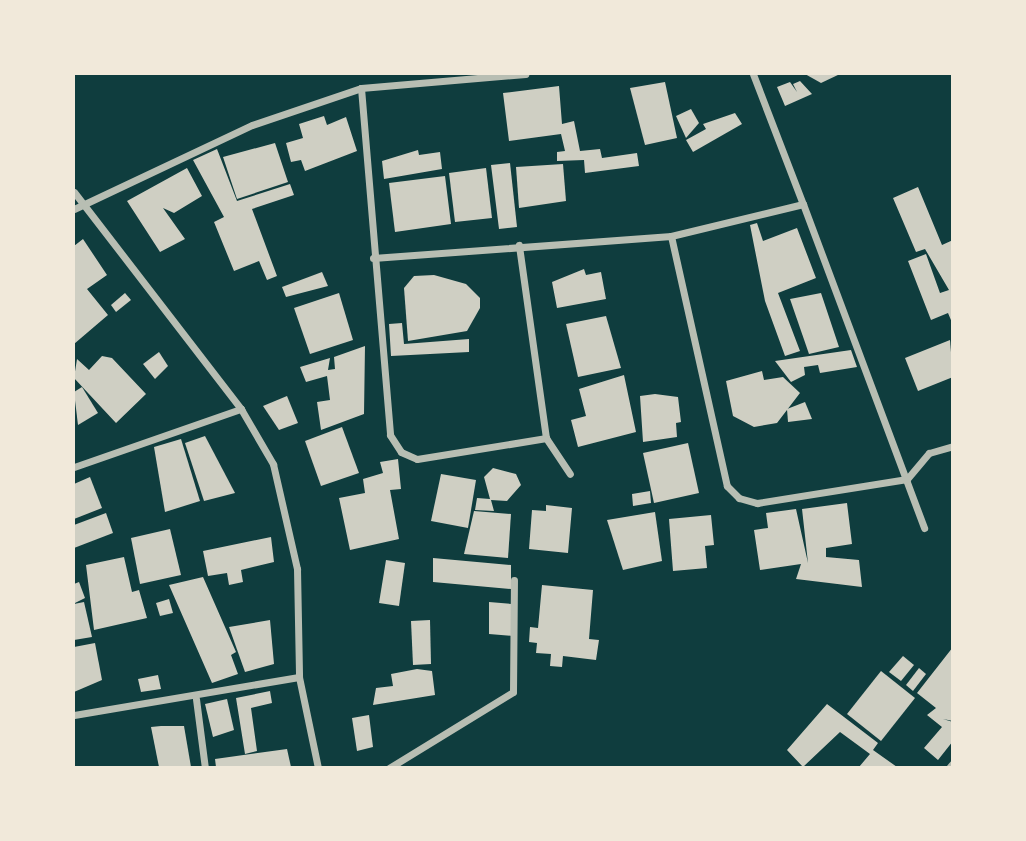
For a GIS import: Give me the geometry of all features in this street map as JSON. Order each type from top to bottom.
[{"type":"street","points":[[388,74],[391,82]]},
{"type":"street","points":[[74,209],[252,125],[361,88],[391,82],[525,74]]},
{"type":"street","points":[[753,74],[925,528]]},
{"type":"street","points":[[361,88],[373,258],[390,435],[401,452],[417,459],[546,439]]},
{"type":"street","points":[[74,192],[241,409],[272,464],[288,509],[297,569],[299,677],[318,768]]},
{"type":"street","points":[[373,258],[519,245],[671,236],[803,204]]},
{"type":"street","points":[[671,236],[727,486],[757,503],[907,479],[929,453],[953,446]]},
{"type":"street","points":[[519,245],[546,439],[570,474]]},
{"type":"street","points":[[74,467],[241,409]]},
{"type":"street","points":[[389,768],[513,692],[514,580]]},
{"type":"street","points":[[74,715],[196,699],[299,677]]},
{"type":"street","points":[[196,699],[205,768]]},
{"type":"street","points":[[949,768],[953,763]]},
{"type":"building","points":[[805,74],[840,74],[821,83]]},
{"type":"building","points":[[800,81],[812,94],[785,106],[777,87],[790,82],[797,92],[793,84]]},
{"type":"building","points":[[665,82],[677,138],[645,145],[630,88]]},
{"type":"building","points":[[559,86],[562,124],[574,121],[580,151],[600,149],[602,158],[637,153],[639,166],[585,173],[584,160],[557,161],[557,152],[565,151],[561,134],[509,141],[503,93]]},
{"type":"building","points":[[691,109],[699,123],[686,138],[676,116]]},
{"type":"building","points":[[735,113],[742,124],[693,152],[686,140],[706,129],[703,124]]},
{"type":"building","points":[[324,116],[327,125],[346,117],[357,151],[305,171],[301,160],[291,162],[286,143],[303,138],[299,124]]},
{"type":"building","points":[[275,143],[288,182],[237,199],[223,157]]},
{"type":"building","points":[[217,149],[237,201],[290,184],[294,195],[252,209],[277,276],[267,280],[259,261],[234,271],[214,222],[224,217],[193,160]]},
{"type":"building","points":[[418,150],[419,155],[440,152],[442,169],[384,179],[382,161]]},
{"type":"building","points":[[510,163],[517,227],[499,229],[491,165]]},
{"type":"building","points":[[563,164],[566,201],[519,208],[516,167]]},
{"type":"building","points":[[187,168],[202,196],[174,213],[163,208],[185,239],[160,252],[127,201]]},
{"type":"building","points":[[486,168],[492,218],[455,222],[449,173]]},
{"type":"building","points":[[445,176],[451,224],[395,232],[389,183]]},
{"type":"building","points":[[918,187],[942,245],[953,240],[953,325],[948,313],[931,320],[908,261],[926,254],[940,293],[949,290],[925,249],[916,252],[893,198]]},
{"type":"building","points":[[757,223],[763,241],[797,228],[816,278],[778,293],[800,351],[785,356],[765,301],[750,225]]},
{"type":"building","points":[[83,239],[107,275],[87,289],[108,315],[74,344],[74,246]]},
{"type":"building","points":[[584,269],[586,275],[601,272],[606,299],[557,308],[552,282]]},
{"type":"building","points":[[322,272],[328,286],[286,297],[282,287]]},
{"type":"building","points":[[434,275],[466,284],[480,298],[480,308],[467,331],[408,341],[404,288],[414,276]]},
{"type":"building","points":[[125,293],[131,300],[116,312],[111,305]]},
{"type":"building","points":[[339,293],[353,340],[310,354],[294,308]]},
{"type":"building","points":[[821,293],[839,347],[809,354],[790,299]]},
{"type":"building","points":[[606,316],[621,368],[578,377],[566,324]]},
{"type":"building","points":[[402,323],[404,344],[469,339],[469,352],[391,356],[389,324]]},
{"type":"building","points":[[950,340],[953,377],[918,391],[905,358]]},
{"type":"building","points":[[365,346],[364,414],[321,430],[317,402],[330,400],[327,376],[306,382],[300,367],[330,358],[328,370],[335,369],[334,357]]},
{"type":"building","points":[[851,350],[857,367],[820,373],[818,365],[804,367],[805,375],[791,382],[775,361]]},
{"type":"building","points":[[159,352],[168,366],[155,379],[143,364]]},
{"type":"building","points":[[102,356],[112,358],[146,394],[116,423],[74,378],[77,359],[89,370]]},
{"type":"building","points":[[762,371],[764,380],[783,377],[800,393],[777,423],[754,427],[733,416],[726,381]]},
{"type":"building","points":[[624,375],[636,432],[578,447],[571,420],[586,416],[579,389]]},
{"type":"building","points":[[82,387],[98,413],[78,425],[74,392]]},
{"type":"building","points":[[655,394],[678,397],[681,422],[676,423],[677,437],[643,442],[640,396]]},
{"type":"building","points":[[287,396],[298,423],[279,430],[263,406]]},
{"type":"building","points":[[805,402],[812,419],[788,422],[787,409]]},
{"type":"building","points":[[342,427],[359,473],[321,486],[305,441]]},
{"type":"building","points":[[205,436],[235,493],[204,501],[185,443]]},
{"type":"building","points":[[181,439],[200,501],[165,512],[154,447]]},
{"type":"building","points":[[688,443],[699,493],[654,503],[643,453]]},
{"type":"building","points":[[398,459],[401,489],[390,490],[399,539],[350,550],[339,498],[365,493],[363,479],[383,473],[380,462]]},
{"type":"building","points":[[493,468],[516,474],[521,485],[507,501],[491,500],[494,511],[475,510],[477,498],[490,499],[484,477]]},
{"type":"building","points":[[441,474],[476,480],[468,528],[431,521]]},
{"type":"building","points":[[90,477],[102,508],[74,519],[74,484]]},
{"type":"building","points":[[650,491],[651,503],[633,506],[632,494]]},
{"type":"building","points":[[847,503],[852,544],[826,548],[826,557],[859,560],[862,587],[796,579],[801,564],[760,570],[754,530],[768,528],[766,513],[796,509],[808,563],[802,509]]},
{"type":"building","points":[[546,505],[572,508],[568,553],[529,549],[532,510],[546,511]]},
{"type":"building","points":[[474,511],[511,514],[508,558],[464,554]]},
{"type":"building","points":[[655,512],[662,561],[623,570],[607,520]]},
{"type":"building","points":[[106,513],[113,533],[74,548],[74,525]]},
{"type":"building","points":[[711,515],[714,545],[705,546],[707,568],[673,571],[669,519]]},
{"type":"building","points":[[170,529],[181,575],[140,584],[131,538]]},
{"type":"building","points":[[271,537],[274,562],[241,570],[243,582],[229,585],[227,573],[208,576],[203,551]]},
{"type":"building","points":[[124,557],[132,592],[139,590],[147,618],[94,630],[86,565]]},
{"type":"building","points":[[433,558],[511,565],[511,589],[433,582]]},
{"type":"building","points":[[386,560],[405,563],[399,606],[379,603]]},
{"type":"building","points":[[203,577],[236,652],[231,655],[238,674],[212,683],[169,585]]},
{"type":"building","points":[[79,582],[85,598],[75,603],[74,584]]},
{"type":"building","points":[[542,585],[593,590],[589,639],[599,640],[596,660],[563,656],[562,667],[550,666],[551,654],[536,653],[537,643],[529,642],[530,627],[538,628]]},
{"type":"building","points":[[169,599],[173,613],[160,616],[156,603]]},
{"type":"building","points":[[84,602],[92,637],[74,640],[74,604]]},
{"type":"building","points":[[489,602],[512,604],[513,636],[489,634]]},
{"type":"building","points":[[270,620],[274,664],[245,672],[229,627]]},
{"type":"building","points":[[430,620],[431,664],[413,665],[411,621]]},
{"type":"building","points":[[95,643],[102,680],[74,692],[74,647]]},
{"type":"building","points":[[953,647],[953,721],[943,719],[953,722],[953,741],[938,760],[924,748],[942,727],[927,715],[936,708],[917,693]]},
{"type":"building","points":[[903,656],[914,665],[901,681],[889,672]]},
{"type":"building","points":[[919,668],[926,674],[913,691],[906,685]]},
{"type":"building","points":[[417,669],[432,671],[435,695],[373,705],[376,688],[393,686],[391,674]]},
{"type":"building","points":[[881,671],[915,698],[881,741],[847,714]]},
{"type":"building","points":[[158,675],[161,689],[141,692],[138,679]]},
{"type":"building","points":[[270,691],[272,703],[251,708],[257,751],[245,754],[236,698]]},
{"type":"building","points":[[227,699],[234,730],[213,737],[205,704]]},
{"type":"building","points":[[827,704],[878,743],[873,750],[897,767],[859,767],[870,754],[840,732],[803,767],[787,750]]},
{"type":"building","points":[[369,715],[373,747],[357,751],[352,718]]},
{"type":"building","points":[[184,726],[191,767],[159,767],[151,727]]},
{"type":"building","points":[[287,749],[291,767],[216,767],[215,759]]}]
